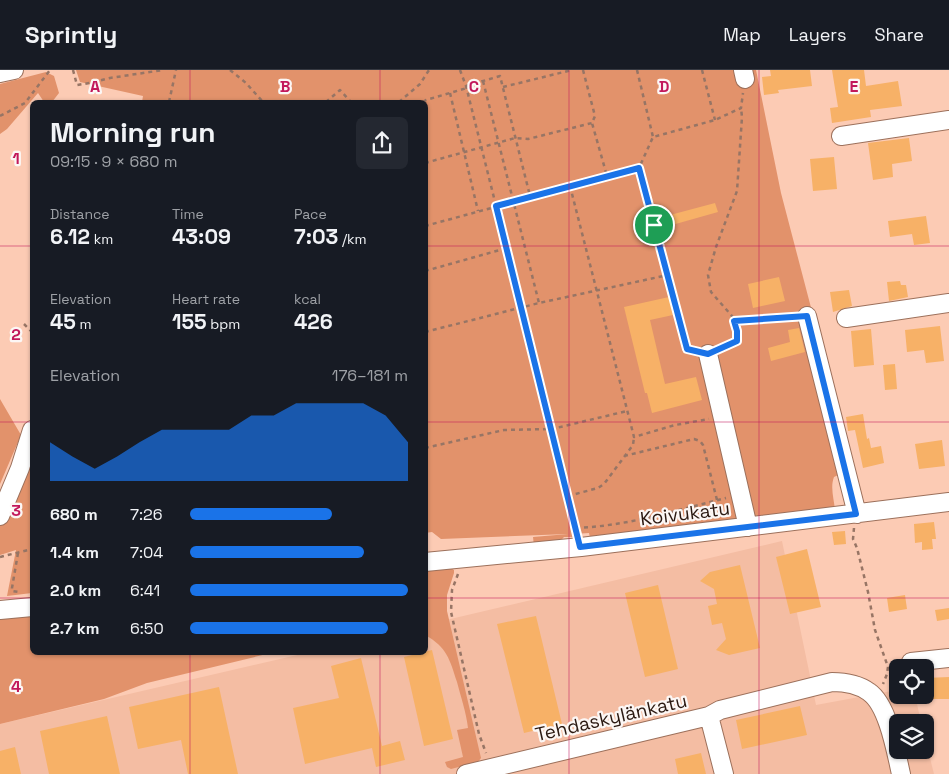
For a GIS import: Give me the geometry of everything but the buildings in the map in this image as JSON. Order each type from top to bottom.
[{"type":"street","points":[[0,73],[14,70]]},
{"type":"street","points":[[841,136],[949,120]]},
{"type":"street","points":[[846,318],[949,303]]},
{"type":"street","points":[[807,316],[856,514]]},
{"type":"street","points":[[708,354],[748,527]]},
{"type":"street","points":[[0,516],[20,468],[30,436]]},
{"type":"street","name":"Koivukatu","points":[[428,562],[580,547],[949,502]]},
{"type":"street","points":[[0,610],[29,599]]},
{"type":"street","points":[[934,660],[949,658]]},
{"type":"street","points":[[709,716],[720,710],[832,682],[848,682],[869,692],[883,710],[896,753],[900,774]]},
{"type":"street","name":"Tehdaskylänkatu","points":[[466,774],[496,771],[709,716],[724,774]]},
{"type":"path","points":[[0,116],[26,104],[50,70]]},
{"type":"path","points":[[73,70],[77,85],[163,70]]},
{"type":"path","points":[[169,100],[176,70]]},
{"type":"path","points":[[230,70],[246,83],[261,100]]},
{"type":"path","points":[[401,100],[420,84],[428,70]]},
{"type":"path","points":[[460,70],[467,87],[580,547]]},
{"type":"path","points":[[502,88],[572,70]]},
{"type":"path","points":[[583,70],[595,116],[592,123],[607,176]]},
{"type":"path","points":[[637,70],[653,137],[639,168],[687,349],[708,354],[737,341],[737,331],[732,316],[711,292],[708,275],[736,191],[744,75]]},
{"type":"path","points":[[702,70],[715,120]]},
{"type":"path","points":[[428,100],[500,76],[530,197]]},
{"type":"path","points":[[483,81],[539,303]]},
{"type":"path","points":[[328,100],[340,90],[349,100]]},
{"type":"path","points":[[450,93],[478,211]]},
{"type":"path","points":[[653,137],[715,120],[741,108]]},
{"type":"path","points":[[428,162],[515,138],[528,139],[592,123]]},
{"type":"path","points":[[428,225],[639,168]]},
{"type":"path","points":[[568,496],[598,488],[604,484],[632,445],[634,437],[570,186]]},
{"type":"path","points":[[428,269],[507,248]]},
{"type":"path","points":[[428,331],[539,303],[668,275]]},
{"type":"path","points":[[734,321],[807,316]]},
{"type":"path","points":[[24,324],[30,330]]},
{"type":"path","points":[[428,447],[504,430],[552,429],[627,411]]},
{"type":"path","points":[[634,437],[675,425],[722,417]]},
{"type":"path","points":[[624,456],[694,440],[700,441],[703,445],[717,500]]},
{"type":"path","points":[[576,528],[609,526],[740,494]]},
{"type":"path","points":[[856,514],[852,538],[857,548],[868,592],[875,630],[888,667],[884,683],[879,689],[869,692]]},
{"type":"path","points":[[0,557],[30,550]]},
{"type":"path","points":[[18,553],[12,591],[29,599]]},
{"type":"path","points":[[460,558],[461,568],[452,590],[451,612],[484,750],[496,771]]},
{"type":"shaded area","points":[[76,70],[756,70],[781,193],[853,468],[834,477],[832,489],[835,510],[763,519],[751,513],[738,518],[736,522],[590,538],[589,533],[574,534],[574,537],[564,537],[558,543],[534,546],[533,537],[568,534],[441,539],[432,532],[428,533],[428,100],[142,100],[143,96],[80,82]]},
{"type":"shaded area","points":[[46,72],[54,76],[59,93],[54,100],[43,100],[38,93],[7,129],[0,134],[0,84]]},
{"type":"shaded area","points":[[0,399],[21,435],[0,484]]},
{"type":"shaded area","points":[[30,442],[30,593],[7,596],[16,550],[0,555],[0,522]]},
{"type":"shaded area","points":[[782,541],[816,705],[889,691],[889,704],[917,704],[919,714],[889,714],[889,759],[930,759],[934,774],[0,774],[0,724],[297,655],[428,655],[428,624]]},
{"type":"shaded area","points":[[449,567],[454,570],[447,595],[447,611],[481,758],[478,762],[451,769],[447,767],[445,762],[463,757],[457,730],[468,728],[450,661],[443,649],[428,637],[428,568]]},
{"type":"shaded area","points":[[30,613],[30,655],[263,655],[147,683],[104,699],[0,724],[0,616]]},
{"type":"route","points":[[639,168],[654,225],[687,349],[708,354],[737,341],[734,321],[807,316],[856,514],[580,547],[496,206],[639,168]]}]
